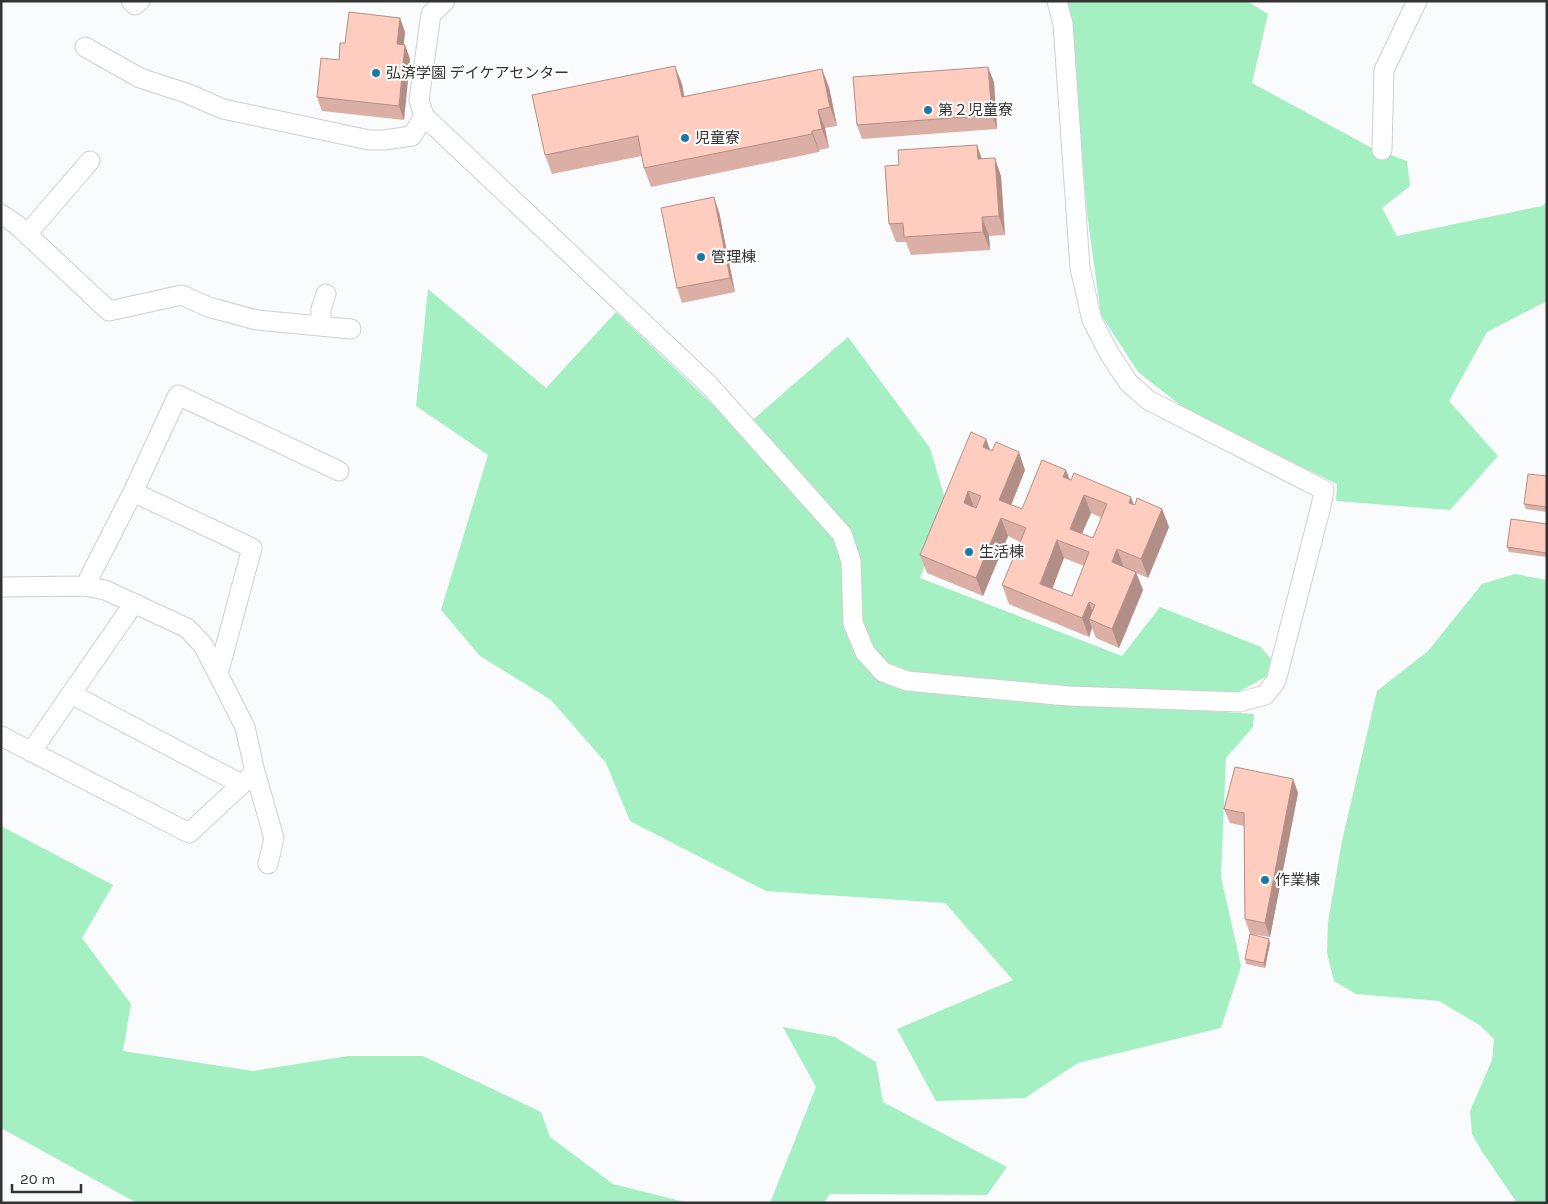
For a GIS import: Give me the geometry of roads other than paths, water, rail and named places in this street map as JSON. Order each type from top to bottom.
[{"type":"street","points":[[131,1],[136,6],[140,1]]},
{"type":"street","points":[[445,1],[431,14],[419,100],[424,116],[710,385],[842,534],[851,561],[853,623],[865,652],[883,672],[907,681],[1068,696],[1240,702],[1265,695],[1276,682],[1324,490],[1148,400],[1128,382],[1109,353],[1092,320],[1080,268],[1063,24],[1057,1]]},
{"type":"street","points":[[1382,150],[1384,70],[1417,1]]},
{"type":"street","points":[[85,47],[140,78],[186,93],[223,108],[370,140],[412,136],[424,116]]},
{"type":"street","points":[[27,234],[90,161]]},
{"type":"street","points":[[1,214],[27,234],[109,311],[182,295],[208,308],[257,320],[351,329]]},
{"type":"street","points":[[321,326],[321,310],[326,294]]},
{"type":"street","points":[[85,586],[133,492],[178,395],[339,471]]},
{"type":"street","points":[[133,492],[252,548],[218,674]]},
{"type":"street","points":[[1,587],[85,586],[105,590],[186,628],[203,645],[245,727],[248,778],[274,838],[268,864]]},
{"type":"street","points":[[31,752],[134,604]]},
{"type":"street","points":[[71,694],[248,778]]},
{"type":"street","points":[[1,736],[189,833],[248,778]]},
{"type":"place","name":"弘済学園 デイケアセンター","points":[[376,73]]},
{"type":"place","name":"第２児童寮","points":[[928,110]]},
{"type":"place","name":"児童寮","points":[[685,138]]},
{"type":"place","name":"管理棟","points":[[701,257]]},
{"type":"place","name":"生活棟","points":[[969,552]]},
{"type":"place","name":"作業棟","points":[[1265,880]]}]
